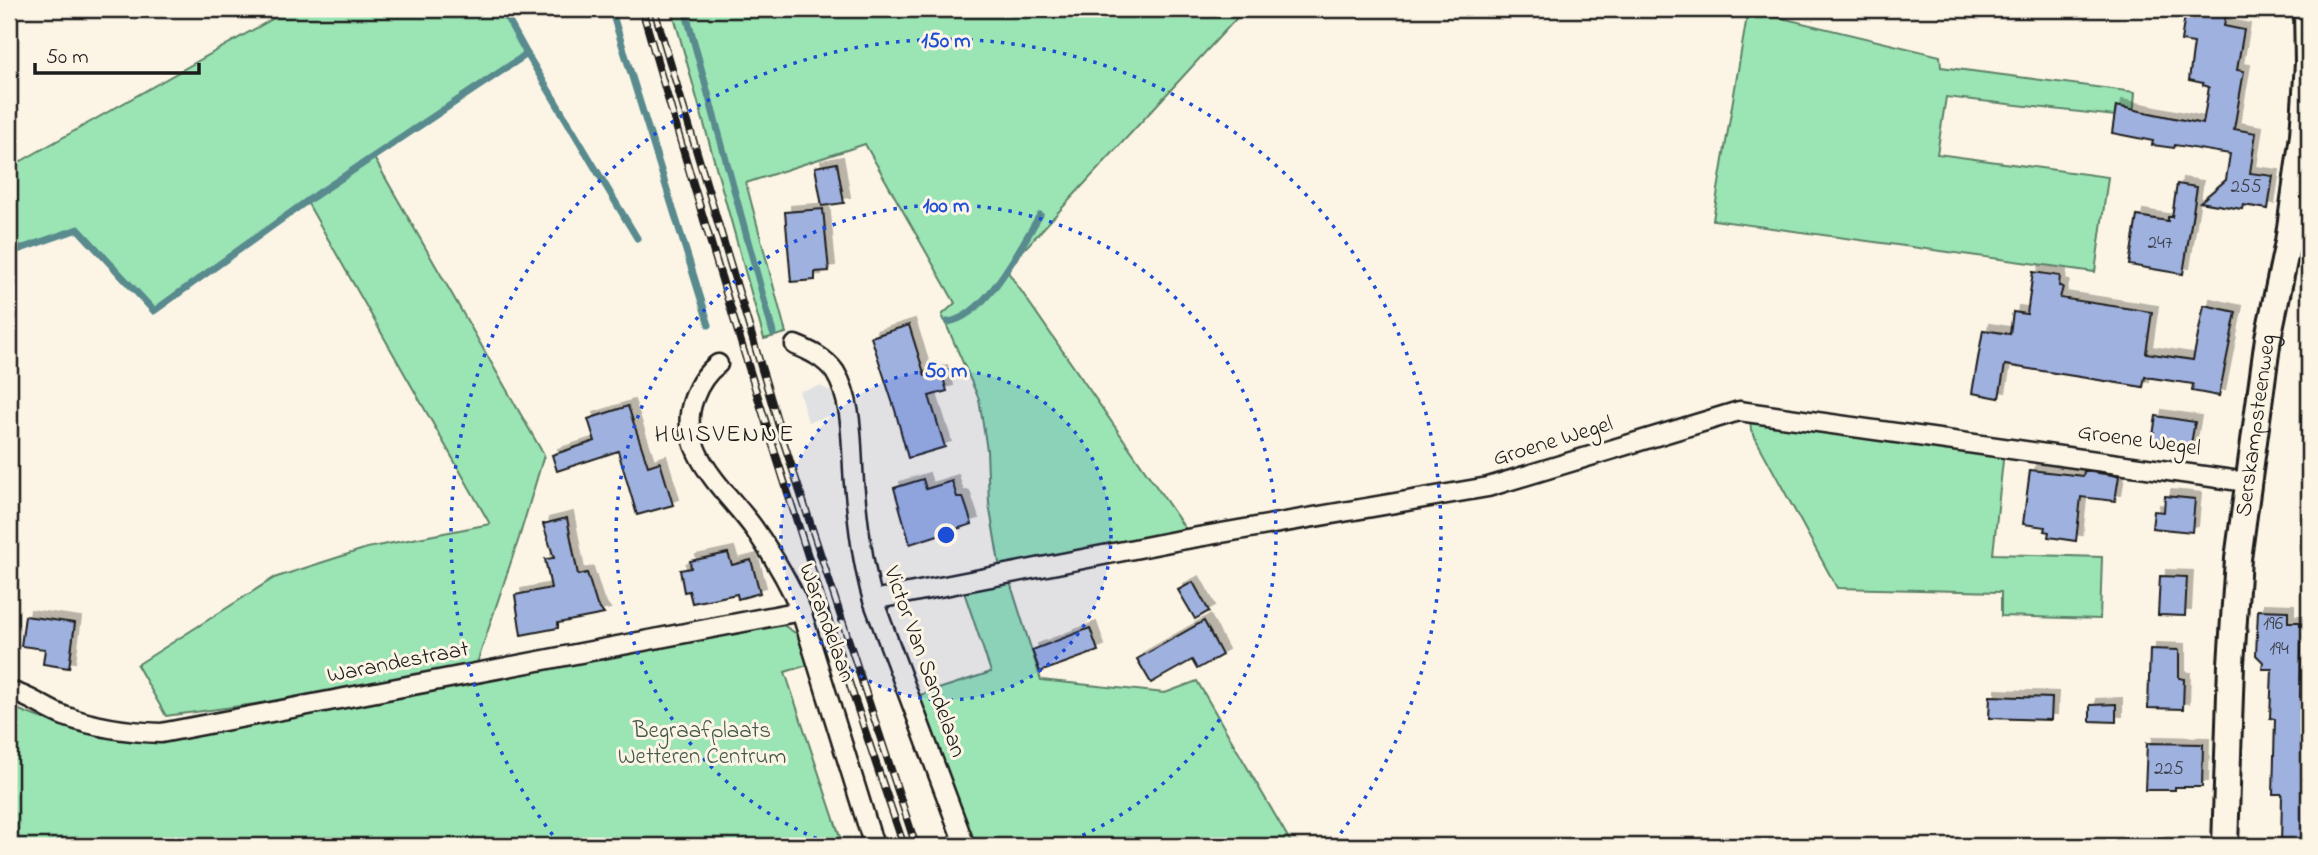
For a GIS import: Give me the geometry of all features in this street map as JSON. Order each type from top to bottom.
[{"type":"street","name":"Serskampsteenweg","points":[[2225,846],[2231,664],[2238,559],[2268,338],[2288,242],[2303,135],[2308,63],[2307,9]]},
{"type":"street","name":"Victor Van Sandelaan","points":[[795,345],[811,352],[834,371],[846,400],[863,565],[873,600],[965,846]]},
{"type":"street","name":"Warandelaan","points":[[718,364],[703,379],[690,407],[690,438],[706,467],[780,566],[801,611],[874,846]]},
{"type":"street","name":"Groene Wegel","points":[[873,600],[1175,541],[1488,487],[1739,411],[2247,482]]},
{"type":"street","name":"Warandestraat","points":[[9,691],[19,693],[62,715],[111,729],[161,733],[801,611]]},
{"type":"shaded area","points":[[820,386],[832,392],[838,414],[808,422],[799,391]]},
{"type":"green space","points":[[279,9],[503,9],[527,54],[374,158],[544,455],[477,663],[360,690],[166,716],[137,665],[274,578],[367,548],[490,524],[307,202],[154,311],[78,229],[9,253],[9,168],[281,14]]},
{"type":"green space","points":[[672,9],[1245,9],[1006,269],[1189,534],[1000,569],[989,504],[987,450],[979,399],[942,315],[955,303],[865,144],[746,183],[786,333],[764,339]]},
{"type":"green space","points":[[1748,10],[1940,56],[1941,67],[2135,92],[2133,118],[1946,97],[1937,154],[2108,177],[2095,272],[1713,220]]},
{"type":"green space","points":[[1750,417],[2004,451],[1993,554],[2102,557],[2100,619],[2001,616],[2001,592],[1837,588],[1751,430]]},
{"type":"green space","points":[[1009,579],[1041,680],[1165,693],[1197,681],[1293,846],[975,846],[917,696],[991,672],[962,586]]},
{"type":"green space","name":"Begraafplaats Wetteren Centrum","points":[[783,625],[803,638],[811,664],[785,672],[843,846],[9,846],[9,706],[40,718],[165,741],[252,720]]},
{"type":"building","points":[[2186,9],[2226,13],[2224,26],[2244,30],[2237,70],[2244,71],[2234,129],[2256,133],[2250,173],[2273,176],[2268,209],[2243,205],[2242,209],[2200,202],[2226,180],[2230,154],[2175,145],[2174,148],[2152,145],[2153,141],[2112,133],[2116,106],[2203,124],[2209,87],[2189,80],[2194,43],[2181,41]]},
{"type":"building","points":[[837,163],[844,203],[822,206],[815,167]]},
{"type":"building","points":[[2177,184],[2197,187],[2183,274],[2129,265],[2137,216],[2168,221],[2168,217],[2172,217]]},
{"type":"building","points":[[823,209],[829,271],[815,272],[815,280],[791,282],[785,212]]},
{"type":"building","points":[[2033,272],[2060,276],[2059,286],[2063,287],[2060,298],[2152,312],[2146,353],[2193,360],[2204,305],[2236,312],[2219,396],[2192,391],[2193,384],[2145,377],[2143,387],[2005,365],[1999,398],[1972,393],[1983,330],[2010,334],[2013,312],[2027,314]]},
{"type":"building","points":[[909,325],[925,376],[941,371],[947,391],[929,396],[945,447],[908,458],[871,337]]},
{"type":"building","points":[[628,406],[648,466],[660,462],[673,505],[637,515],[618,451],[557,471],[552,455],[595,441],[588,419]]},
{"type":"building","points":[[2156,416],[2195,422],[2190,449],[2152,442]]},
{"type":"building","points":[[2030,470],[2083,476],[2084,471],[2119,476],[2115,501],[2081,497],[2076,541],[2048,537],[2049,532],[2044,531],[2045,527],[2023,524]]},
{"type":"building","points":[[923,479],[926,489],[952,481],[957,497],[963,497],[972,524],[910,544],[894,488]]},
{"type":"building","points":[[2165,496],[2195,499],[2192,532],[2152,528],[2154,511],[2164,512]]},
{"type":"building","points":[[567,518],[578,575],[587,573],[597,605],[604,614],[558,623],[558,628],[521,635],[515,595],[551,588],[545,559],[554,558],[543,524]]},
{"type":"building","points":[[728,553],[732,565],[751,560],[760,593],[738,599],[737,594],[692,603],[689,591],[684,592],[680,570],[691,568],[690,561]]},
{"type":"building","points":[[2160,576],[2187,577],[2185,616],[2158,615]]},
{"type":"building","points":[[1193,582],[1209,611],[1195,619],[1178,590]]},
{"type":"building","points":[[2258,610],[2288,611],[2288,622],[2300,622],[2300,626],[2309,626],[2309,643],[2301,643],[2300,697],[2309,697],[2309,846],[2281,846],[2282,794],[2273,794],[2275,719],[2270,718],[2272,669],[2262,669],[2263,662],[2256,655]]},
{"type":"building","points":[[25,616],[75,623],[69,668],[43,664],[45,649],[21,646]]},
{"type":"building","points":[[1204,621],[1222,655],[1197,669],[1192,660],[1151,683],[1137,659]]},
{"type":"building","points":[[1090,628],[1098,651],[1040,672],[1032,650]]},
{"type":"building","points":[[2150,649],[2179,650],[2179,678],[2184,679],[2183,709],[2148,708]]},
{"type":"building","points":[[1990,696],[2052,698],[2051,720],[1989,718]]},
{"type":"building","points":[[2116,704],[2116,722],[2090,721],[2090,705]]},
{"type":"building","points":[[2147,743],[2203,744],[2202,787],[2145,790]]},
{"type":"waterway","points":[[9,253],[78,229],[154,311],[307,201],[527,54],[502,9]]},
{"type":"waterway","points":[[611,9],[709,325]]},
{"type":"waterway","points":[[685,9],[773,333]]},
{"type":"waterway","points":[[527,54],[637,238]]},
{"type":"waterway","points":[[948,322],[962,317],[989,294],[1040,215]]},
{"type":"railway","points":[[642,9],[768,429],[904,846]]},
{"type":"railway","points":[[654,9],[783,440],[916,846]]},
{"type":"district","name":"HUISVENNE","points":[[725,435]]}]
